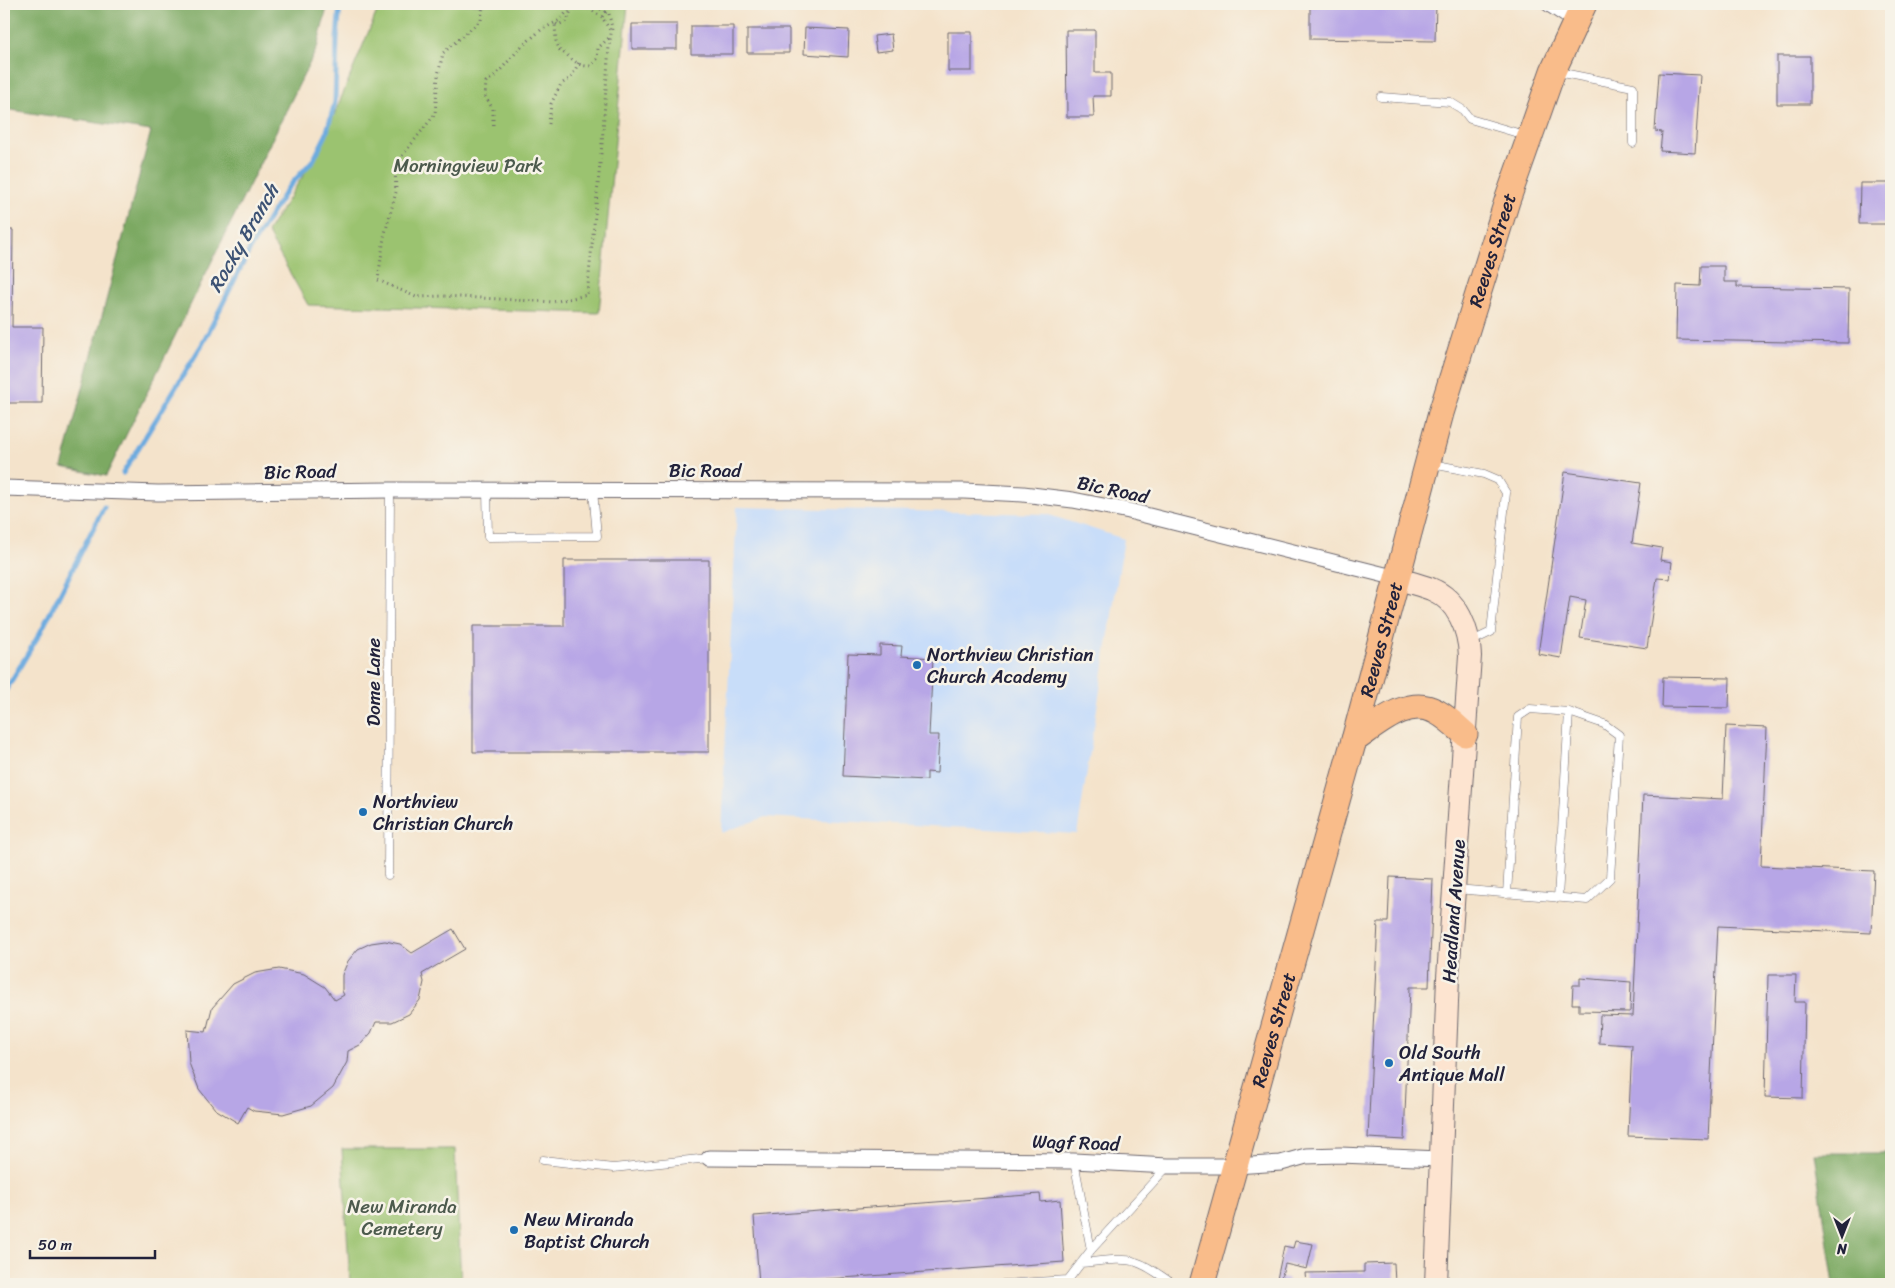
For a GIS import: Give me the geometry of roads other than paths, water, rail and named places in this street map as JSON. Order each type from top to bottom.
[{"type":"main road","name":"Reeves Street","points":[[1202,1284],[1354,740],[1441,413],[1507,201],[1553,71],[1580,12]]},
{"type":"main road","name":"Headland Avenue","points":[[1397,578],[1433,590],[1446,600],[1462,619],[1470,642],[1448,977],[1436,1284]]},
{"type":"main road","points":[[1354,740],[1399,711],[1411,707],[1424,707],[1436,710],[1465,734]]},
{"type":"street","points":[[1549,4],[1580,12]]},
{"type":"street","name":"Bic Road","points":[[4,488],[158,493],[593,490],[964,491],[1023,494],[1072,500],[1128,511],[1397,578]]},
{"type":"street","name":"Wagf Road","points":[[709,1158],[1074,1161],[1168,1166],[1235,1166],[1281,1163],[1306,1156],[1340,1155],[1441,1159]]},
{"type":"lane","points":[[1553,71],[1633,87],[1633,143]]},
{"type":"lane","points":[[1381,97],[1450,102],[1463,110],[1470,119],[1530,137]]},
{"type":"lane","points":[[1428,463],[1484,474],[1498,480],[1506,493],[1491,632],[1470,642]]},
{"type":"lane","name":"Dome Lane","points":[[388,875],[390,490]]},
{"type":"lane","points":[[487,490],[488,537],[597,536],[593,490]]},
{"type":"lane","points":[[1454,889],[1507,894],[1586,900],[1610,878],[1619,735],[1604,724],[1569,712],[1530,709],[1518,717],[1507,894]]},
{"type":"lane","points":[[1558,898],[1569,712]]},
{"type":"lane","points":[[543,1160],[613,1168],[709,1158]]},
{"type":"lane","points":[[1074,1161],[1091,1250]]},
{"type":"lane","points":[[1003,1284],[1068,1280],[1091,1250],[1168,1166]]},
{"type":"lane","points":[[1081,1263],[1114,1260],[1135,1262],[1153,1270],[1173,1284]]},
{"type":"waterway","name":"Rocky Branch","points":[[123,473],[203,343],[252,245],[287,189],[314,159],[326,135],[335,102],[340,4]]},
{"type":"waterway","name":"Rocky Branch","points":[[4,693],[40,633],[104,507]]},
{"type":"place","name":"Northview Christian Church Academy","points":[[917,665]]},
{"type":"place","name":"Northview Christian Church","points":[[363,812]]},
{"type":"place","name":"Old South Antique Mall","points":[[1389,1063]]},
{"type":"place","name":"New Miranda Baptist Church","points":[[514,1230]]},
{"type":"park label","name":"Morningview Park","points":[[468,165]]},
{"type":"park label","name":"New Miranda Cemetery","points":[[402,1217]]}]
